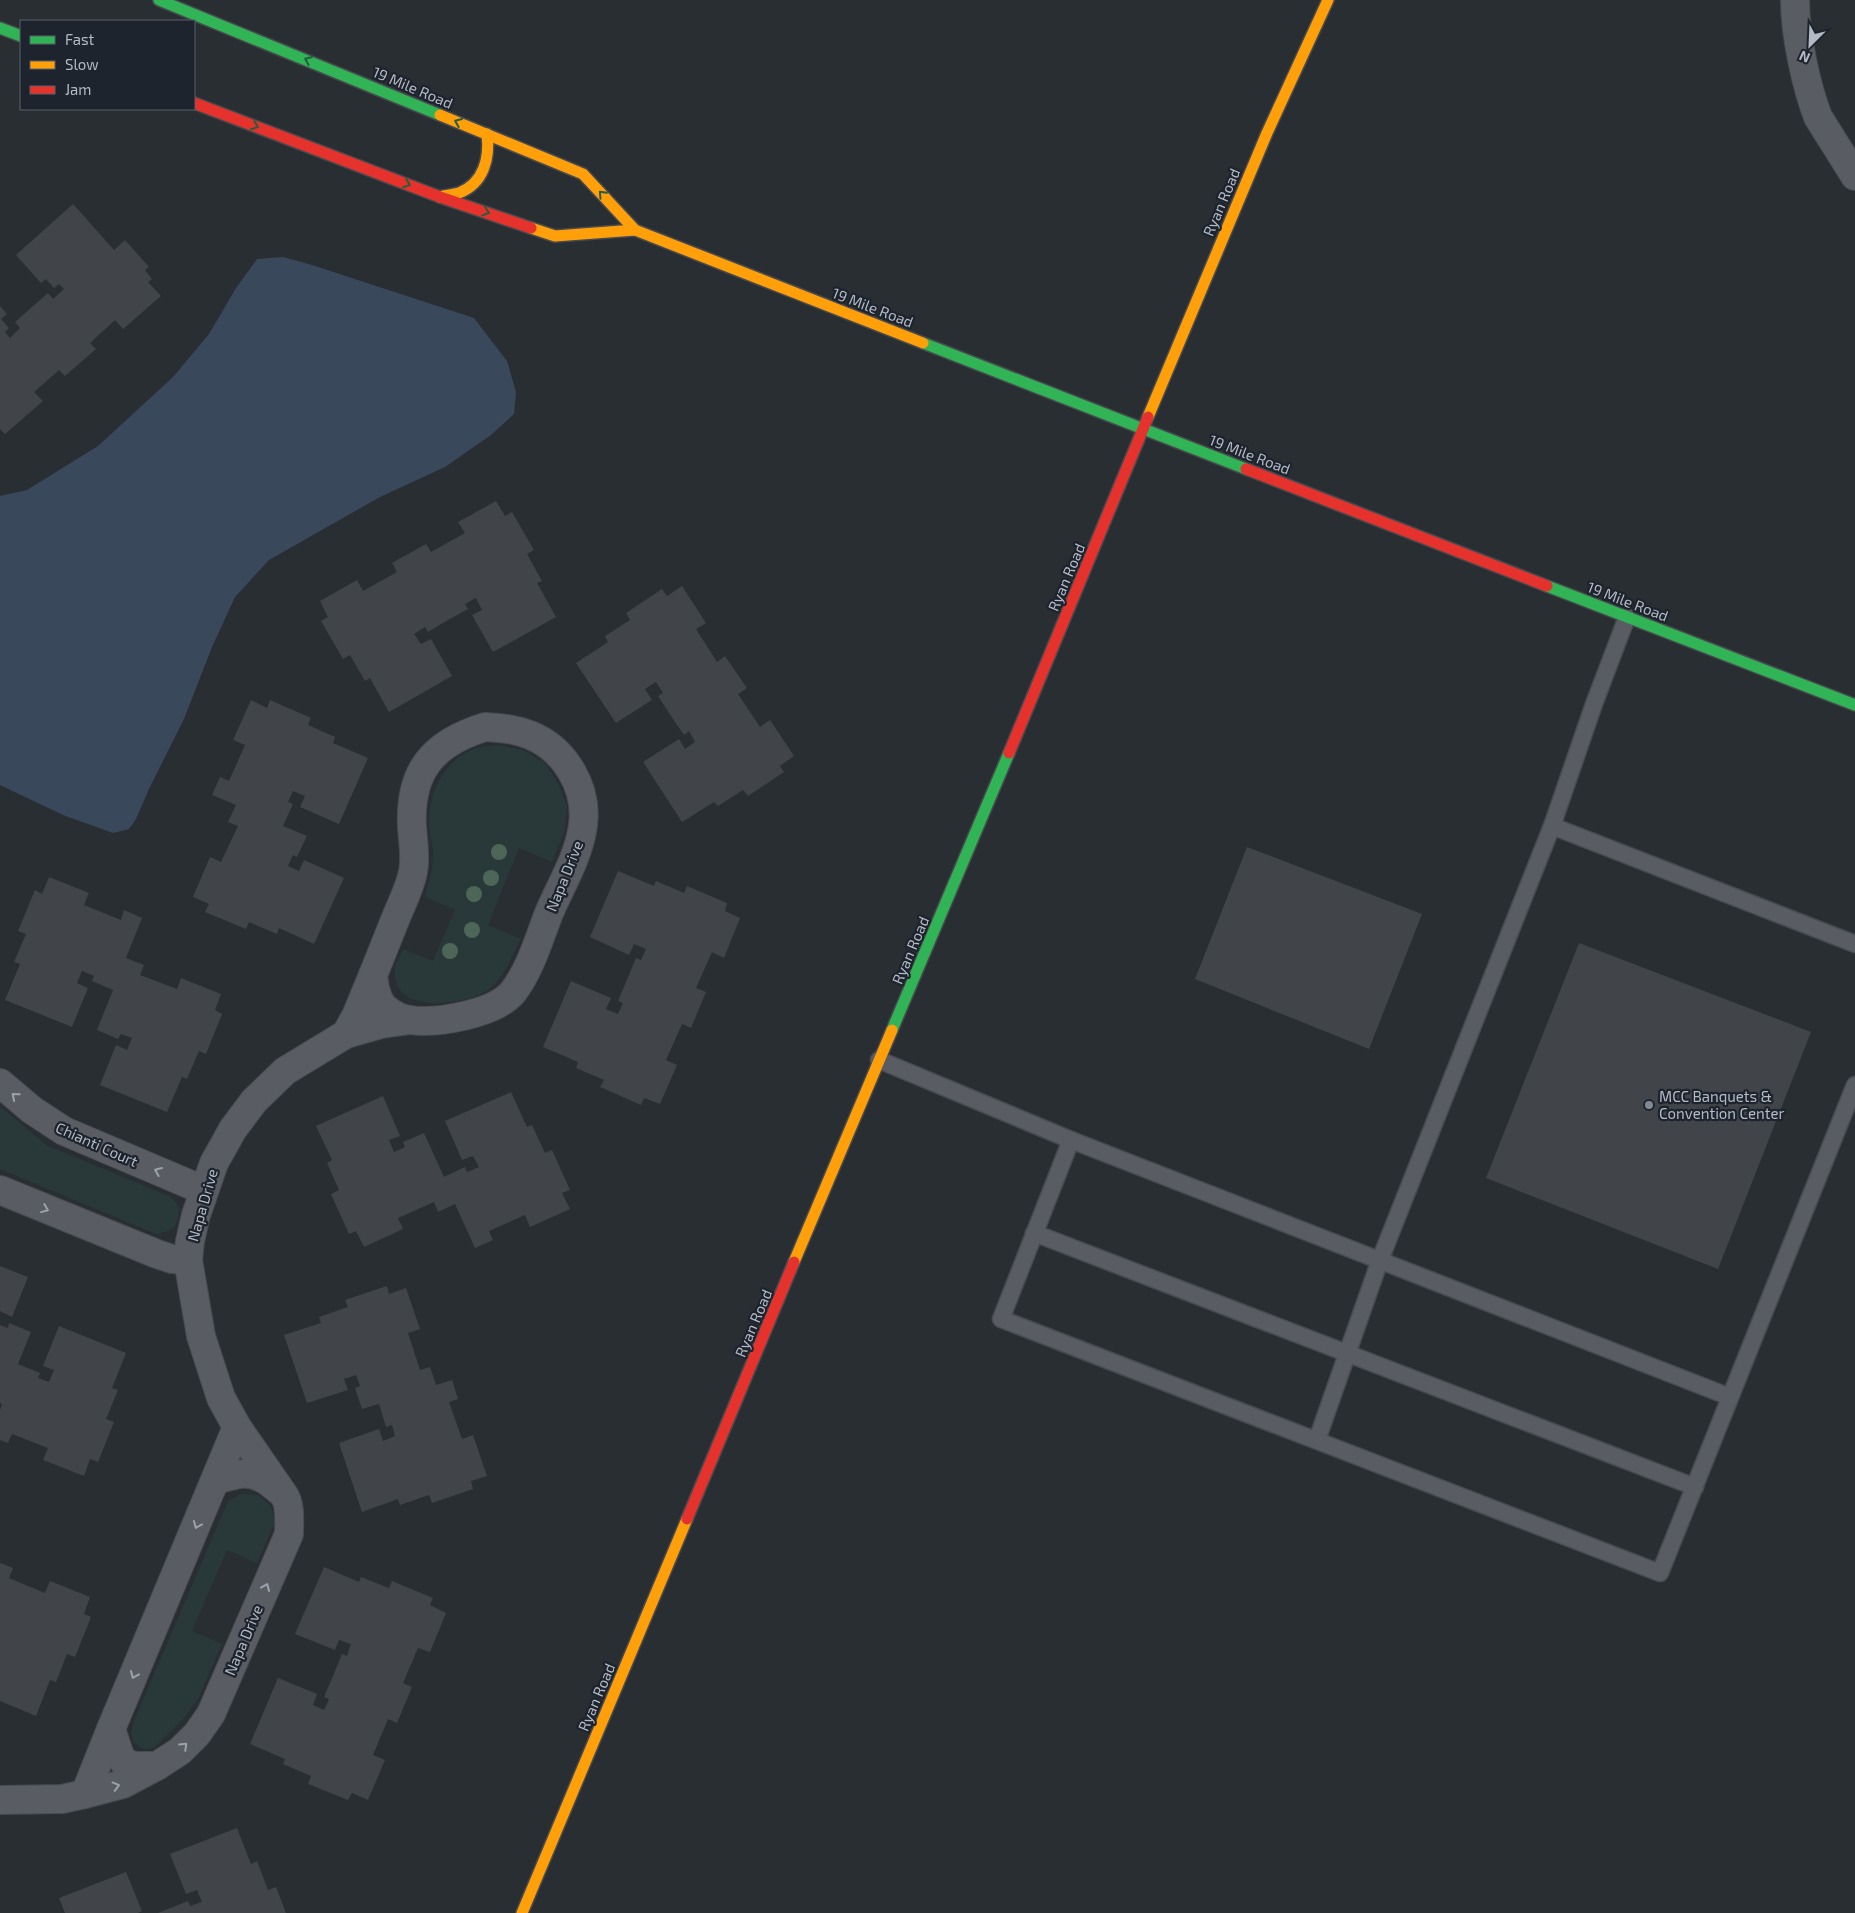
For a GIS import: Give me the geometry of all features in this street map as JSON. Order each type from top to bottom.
[{"type":"main road","name":"19 Mile Road","points":[[159,0],[248,34],[583,174],[635,230]]},
{"type":"main road","name":"Ryan Road","points":[[522,1913],[1267,133],[1328,0]]},
{"type":"main road","points":[[0,28],[20,36]]},
{"type":"main road","name":"19 Mile Road","points":[[195,103],[440,197],[555,236],[635,230],[1855,705]]},
{"type":"main road","points":[[440,197],[460,193],[480,176],[487,164],[489,147],[487,134]]},
{"type":"street","points":[[1795,0],[1801,50],[1814,107],[1818,117],[1855,176]]},
{"type":"street","name":"Napa Drive","points":[[0,1800],[62,1799],[123,1784],[158,1766],[180,1751],[197,1734],[211,1714],[289,1534],[289,1514],[284,1495],[237,1427],[221,1398],[201,1336],[188,1260],[190,1241],[203,1190],[214,1163],[232,1129],[254,1101],[285,1071],[346,1034],[380,1024],[470,1016],[494,1006],[512,993],[524,972],[578,848],[583,826],[584,806],[579,784],[567,764],[551,746],[516,730],[485,727],[447,743],[432,757],[422,772],[413,797],[412,826],[415,857],[412,874],[373,975],[356,1016],[346,1034]]},
{"type":"street","name":"Napa Drive","points":[[373,975],[374,985],[384,1008],[397,1016],[410,1020]]},
{"type":"street","name":"Chianti Court","points":[[0,1083],[47,1121],[64,1131],[203,1190]]},
{"type":"street","points":[[0,1190],[157,1254],[172,1259],[188,1260]]},
{"type":"street","points":[[85,1794],[237,1427]]},
{"type":"street","points":[[216,1480],[233,1474],[247,1472],[264,1478],[284,1495]]},
{"type":"street","points":[[111,1729],[120,1756],[125,1763],[135,1766],[158,1766]]},
{"type":"lane","points":[[1317,1440],[1380,1260],[1552,826],[1594,704],[1627,617]]},
{"type":"lane","points":[[1552,826],[1855,944]]},
{"type":"lane","points":[[879,1060],[1071,1140],[1730,1398]]},
{"type":"lane","points":[[1071,1140],[1001,1319],[1660,1572],[1855,1085]]},
{"type":"lane","points":[[1034,1233],[1695,1487]]},
{"type":"shaded area","points":[[499,745],[523,750],[546,764],[559,785],[567,806],[565,830],[552,862],[519,848],[488,925],[521,939],[507,966],[494,985],[477,996],[463,1000],[431,1003],[416,1000],[404,994],[397,984],[395,967],[397,962],[403,949],[433,961],[455,910],[425,897],[433,859],[429,821],[435,789],[446,770],[462,755],[485,746]]},
{"type":"shaded area","points":[[0,1106],[46,1145],[171,1197],[179,1207],[178,1219],[174,1226],[167,1231],[156,1234],[0,1169]]},
{"type":"shaded area","points":[[241,1494],[258,1495],[271,1506],[275,1522],[257,1563],[227,1550],[192,1631],[222,1644],[198,1699],[183,1719],[154,1748],[144,1749],[134,1743],[131,1733],[134,1721],[228,1501]]},
{"type":"water","points":[[283,257],[474,318],[507,361],[516,392],[514,414],[491,435],[445,467],[380,497],[269,560],[235,597],[212,647],[184,719],[136,819],[129,829],[113,833],[63,815],[0,785],[0,496],[27,490],[98,446],[173,377],[209,334],[236,288],[257,259]]},
{"type":"building","points":[[73,204],[114,250],[125,240],[149,267],[145,270],[152,279],[148,282],[161,296],[123,329],[115,320],[90,343],[96,349],[65,376],[59,370],[34,392],[43,401],[5,434],[0,429],[0,306],[7,314],[1,319],[9,328],[5,332],[10,338],[20,328],[15,322],[48,293],[53,299],[64,289],[59,284],[54,288],[46,279],[41,283],[16,255]]},
{"type":"building","points":[[496,501],[505,516],[512,512],[534,550],[527,554],[542,581],[537,583],[556,617],[493,652],[472,615],[482,610],[476,598],[465,604],[468,609],[428,632],[425,627],[414,634],[421,644],[431,639],[452,676],[389,712],[370,678],[365,681],[350,655],[343,659],[321,621],[328,617],[320,601],[357,580],[363,591],[397,572],[392,563],[426,544],[431,552],[465,533],[458,522]]},
{"type":"building","points":[[682,586],[706,623],[696,629],[717,662],[725,656],[747,688],[738,694],[760,727],[770,720],[794,756],[780,766],[784,772],[748,796],[743,790],[718,806],[714,802],[682,822],[643,762],[679,739],[685,749],[695,742],[689,731],[684,735],[671,716],[658,696],[663,693],[656,682],[645,689],[652,700],[616,723],[576,663],[608,642],[605,636],[630,620],[626,613],[662,589],[667,596]]},
{"type":"building","points":[[251,700],[267,708],[270,700],[311,718],[308,725],[335,737],[333,743],[368,758],[339,824],[300,807],[305,796],[293,791],[288,802],[293,804],[283,826],[307,836],[297,857],[293,855],[288,866],[299,871],[304,860],[344,878],[314,944],[279,928],[277,934],[249,922],[246,929],[205,912],[209,904],[193,897],[210,857],[221,862],[238,826],[228,822],[236,805],[212,795],[220,777],[229,781],[245,745],[233,740]]},
{"type":"building","points":[[1247,847],[1422,914],[1369,1049],[1195,979]]},
{"type":"building","points":[[618,871],[654,886],[656,881],[684,893],[687,886],[727,903],[725,911],[740,918],[724,958],[712,952],[696,988],[706,992],[691,1028],[682,1024],[666,1060],[677,1065],[660,1104],[644,1098],[641,1105],[600,1087],[604,1080],[576,1068],[578,1062],[543,1047],[571,981],[611,998],[606,1009],[618,1014],[623,1003],[618,1001],[636,958],[641,960],[646,949],[634,944],[629,955],[590,937]]},
{"type":"building","points":[[49,877],[89,893],[84,905],[121,920],[124,910],[142,918],[126,958],[144,965],[140,975],[177,989],[181,978],[221,994],[215,1010],[222,1014],[206,1054],[199,1051],[187,1079],[182,1077],[167,1112],[100,1085],[116,1045],[127,1050],[132,1038],[121,1034],[118,1039],[97,1030],[113,990],[92,981],[94,976],[82,971],[77,983],[88,988],[72,1027],[5,1000],[20,964],[14,962],[26,934],[18,931],[35,890],[42,894]]},
{"type":"building","name":"MCC Banquets & Convention Center","points":[[1579,943],[1811,1032],[1718,1269],[1486,1178]]},
{"type":"building","points":[[511,1092],[527,1127],[532,1125],[545,1153],[552,1150],[570,1190],[562,1193],[570,1209],[530,1227],[525,1215],[489,1231],[493,1240],[475,1248],[455,1204],[438,1212],[434,1202],[398,1218],[403,1229],[364,1247],[356,1231],[349,1234],[331,1194],[339,1190],[327,1163],[332,1160],[316,1126],[383,1096],[400,1136],[389,1140],[394,1152],[405,1147],[403,1142],[424,1133],[444,1177],[465,1167],[467,1172],[479,1167],[473,1156],[462,1160],[445,1121]]},
{"type":"building","points":[[0,1266],[28,1277],[12,1317],[0,1311]]},
{"type":"building","points":[[387,1286],[389,1294],[406,1288],[420,1329],[408,1333],[420,1370],[430,1367],[436,1385],[452,1380],[458,1399],[449,1402],[462,1439],[473,1435],[487,1476],[471,1481],[473,1489],[432,1503],[429,1495],[400,1505],[398,1499],[362,1512],[339,1443],[379,1429],[383,1441],[395,1436],[392,1425],[386,1427],[379,1404],[362,1409],[355,1388],[360,1386],[356,1375],[344,1379],[348,1390],[307,1403],[284,1335],[321,1323],[319,1317],[348,1307],[345,1300]]},
{"type":"building","points":[[9,1323],[31,1332],[18,1364],[40,1373],[38,1378],[49,1382],[54,1370],[43,1366],[59,1326],[126,1353],[112,1388],[118,1390],[106,1419],[114,1422],[98,1462],[90,1459],[84,1476],[43,1460],[48,1448],[12,1434],[8,1443],[0,1440],[0,1410],[2,1404],[0,1403],[0,1325],[8,1328]]},
{"type":"building","points":[[0,1563],[13,1568],[9,1578],[45,1593],[50,1581],[90,1597],[84,1614],[91,1617],[75,1657],[67,1654],[56,1682],[50,1680],[36,1716],[0,1701]]},
{"type":"building","points":[[324,1567],[359,1582],[361,1577],[389,1588],[392,1581],[433,1598],[430,1605],[446,1613],[430,1652],[418,1648],[403,1683],[412,1687],[397,1723],[388,1719],[373,1755],[385,1760],[368,1800],[352,1793],[348,1800],[308,1784],[311,1776],[283,1764],[285,1759],[250,1744],[278,1678],[317,1694],[313,1705],[324,1710],[329,1699],[324,1697],[342,1654],[347,1656],[351,1644],[339,1640],[335,1650],[295,1634]]},
{"type":"building","points":[[237,1828],[251,1864],[257,1861],[268,1890],[276,1887],[286,1913],[158,1913],[188,1901],[190,1906],[202,1902],[197,1890],[186,1894],[170,1854]]},
{"type":"building","points":[[126,1872],[142,1911],[138,1913],[65,1913],[59,1898]]},
{"type":"traffic: fast","points":[[159,0],[440,115]]},
{"type":"traffic: fast","points":[[0,28],[20,36]]},
{"type":"traffic: fast","points":[[923,343],[1246,469]]},
{"type":"traffic: fast","points":[[1547,586],[1855,705]]},
{"type":"traffic: fast","points":[[892,1030],[1009,753]]},
{"type":"traffic: slow","points":[[1148,417],[1267,133],[1328,0]]},
{"type":"traffic: slow","points":[[440,115],[583,174],[635,230]]},
{"type":"traffic: slow","points":[[440,197],[468,189],[480,176],[486,161],[487,134]]},
{"type":"traffic: slow","points":[[531,228],[555,236],[635,230],[923,343]]},
{"type":"traffic: slow","points":[[794,1262],[892,1030]]},
{"type":"traffic: slow","points":[[522,1913],[687,1519]]},
{"type":"traffic: jam","points":[[195,103],[440,197],[531,228]]},
{"type":"traffic: jam","points":[[1009,753],[1148,417]]},
{"type":"traffic: jam","points":[[1246,469],[1547,586]]},
{"type":"traffic: jam","points":[[687,1519],[794,1262]]},
{"type":"place","name":"MCC Banquets & Convention Center","points":[[1649,1105]]}]
